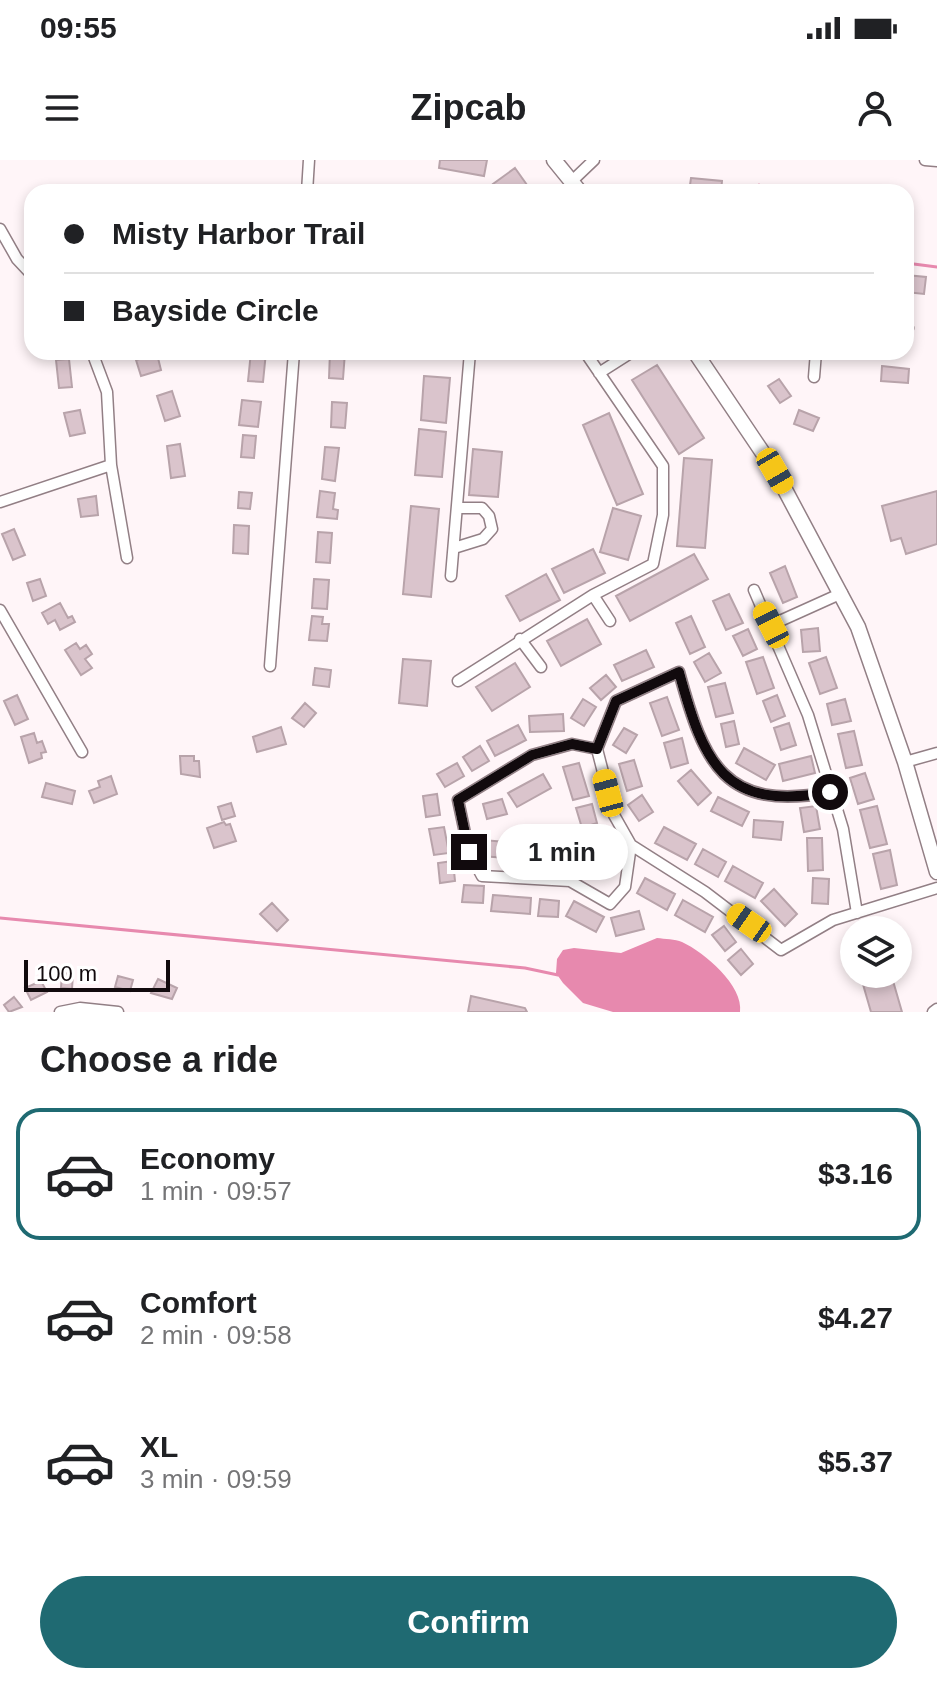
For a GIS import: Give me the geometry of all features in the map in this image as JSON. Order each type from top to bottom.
[{"type":"main road","points":[[554,160],[574,184]]},
{"type":"main road","points":[[700,360],[775,471],[858,627],[905,762],[937,872]]},
{"type":"street","points":[[308,184],[309,160]]},
{"type":"street","points":[[578,184],[594,160]]},
{"type":"street","points":[[925,160],[937,161]]},
{"type":"street","points":[[0,229],[24,266]]},
{"type":"street","points":[[95,360],[107,392],[111,465],[127,558]]},
{"type":"street","points":[[270,666],[293,360]]},
{"type":"street","points":[[451,576],[469,360]]},
{"type":"street","points":[[458,681],[593,595],[653,564],[663,515],[663,466],[590,360]]},
{"type":"street","points":[[599,373],[619,360]]},
{"type":"street","points":[[814,377],[815,360]]},
{"type":"street","points":[[0,502],[111,465]]},
{"type":"street","points":[[454,548],[483,539],[492,529],[489,516],[482,508],[458,508]]},
{"type":"street","points":[[754,590],[808,715],[843,829],[857,913]]},
{"type":"street","points":[[771,625],[842,593]]},
{"type":"street","points":[[593,595],[610,621]]},
{"type":"street","points":[[0,610],[82,752]]},
{"type":"street","points":[[520,639],[541,667]]},
{"type":"street","points":[[830,792],[796,798],[751,794],[716,767],[692,719],[679,672],[616,701],[597,749],[614,815],[631,845],[716,900],[781,950],[833,920],[937,888]]},
{"type":"street","points":[[597,749],[572,744],[532,755],[458,800],[469,852],[482,876],[570,881],[610,904],[625,887],[631,845]]},
{"type":"street","points":[[905,762],[937,753]]},
{"type":"street","points":[[60,1012],[80,1008],[118,1012]]},
{"type":"shaded area","points":[[657,938],[682,942],[711,962],[736,992],[740,1012],[613,1012],[583,1003],[556,973],[557,959],[563,950],[574,948],[621,953]]},
{"type":"building","points":[[440,160],[487,160],[484,176],[439,168]]},
{"type":"building","points":[[515,168],[526,184],[493,184]]},
{"type":"building","points":[[691,178],[722,181],[722,184],[690,184]]},
{"type":"building","points":[[914,276],[926,277],[924,294],[914,293]]},
{"type":"building","points":[[56,360],[69,360],[72,387],[59,388]]},
{"type":"building","points":[[136,360],[158,360],[161,370],[141,376]]},
{"type":"building","points":[[250,360],[265,360],[263,382],[248,381]]},
{"type":"building","points":[[330,360],[344,360],[343,379],[329,378]]},
{"type":"building","points":[[657,365],[704,438],[679,454],[632,380]]},
{"type":"building","points":[[882,366],[909,369],[908,383],[881,381]]},
{"type":"building","points":[[424,376],[450,378],[446,423],[421,420]]},
{"type":"building","points":[[779,379],[791,396],[780,403],[768,386]]},
{"type":"building","points":[[172,391],[180,416],[165,421],[157,396]]},
{"type":"building","points":[[242,400],[261,402],[258,427],[239,425]]},
{"type":"building","points":[[332,402],[347,403],[345,428],[331,427]]},
{"type":"building","points":[[80,410],[85,433],[70,436],[64,413]]},
{"type":"building","points":[[799,410],[819,418],[813,431],[794,424]]},
{"type":"building","points":[[609,413],[643,494],[617,505],[583,425]]},
{"type":"building","points":[[419,429],[446,432],[442,477],[415,475]]},
{"type":"building","points":[[243,435],[256,436],[254,458],[241,457]]},
{"type":"building","points":[[180,444],[185,476],[171,478],[167,446]]},
{"type":"building","points":[[325,447],[339,448],[335,481],[322,479]]},
{"type":"building","points":[[473,449],[502,452],[498,497],[469,495]]},
{"type":"building","points":[[684,458],[712,460],[705,548],[677,546]]},
{"type":"building","points":[[320,491],[335,493],[333,509],[338,510],[337,519],[317,517]]},
{"type":"building","points":[[937,491],[937,544],[906,554],[901,538],[891,541],[882,506]]},
{"type":"building","points":[[239,492],[252,493],[250,509],[238,508]]},
{"type":"building","points":[[96,496],[98,515],[81,517],[78,499]]},
{"type":"building","points":[[411,506],[439,509],[431,597],[403,594]]},
{"type":"building","points":[[613,508],[641,516],[628,560],[600,552]]},
{"type":"building","points":[[234,525],[249,526],[248,554],[233,553]]},
{"type":"building","points":[[14,529],[25,555],[13,560],[2,534]]},
{"type":"building","points":[[318,532],[332,533],[330,563],[316,562]]},
{"type":"building","points":[[593,549],[605,573],[564,593],[552,569]]},
{"type":"building","points":[[694,554],[708,579],[630,621],[616,596]]},
{"type":"building","points":[[785,566],[797,597],[783,603],[770,573]]},
{"type":"building","points":[[546,574],[560,600],[520,621],[506,596]]},
{"type":"building","points":[[40,579],[46,596],[33,601],[27,583]]},
{"type":"building","points":[[314,579],[329,580],[327,609],[312,608]]},
{"type":"building","points":[[729,594],[743,623],[726,630],[713,601]]},
{"type":"building","points":[[60,603],[68,618],[72,616],[75,622],[60,630],[55,620],[48,624],[42,613]]},
{"type":"building","points":[[312,616],[323,617],[322,624],[329,624],[327,641],[309,640]]},
{"type":"building","points":[[691,616],[705,647],[690,654],[676,623]]},
{"type":"building","points":[[587,619],[601,644],[561,666],[547,641]]},
{"type":"building","points":[[818,628],[820,651],[803,652],[801,630]]},
{"type":"building","points":[[748,629],[757,649],[743,656],[733,636]]},
{"type":"building","points":[[76,643],[80,649],[86,645],[92,654],[85,659],[92,668],[81,675],[65,650]]},
{"type":"building","points":[[646,650],[654,667],[622,681],[614,665]]},
{"type":"building","points":[[709,653],[721,673],[705,682],[694,662]]},
{"type":"building","points":[[763,657],[774,688],[757,694],[746,662]]},
{"type":"building","points":[[826,657],[837,688],[820,694],[809,663]]},
{"type":"building","points":[[403,659],[431,661],[427,706],[399,703]]},
{"type":"building","points":[[515,663],[530,687],[492,711],[476,687]]},
{"type":"building","points":[[315,668],[331,670],[329,687],[313,685]]},
{"type":"building","points":[[606,675],[616,687],[601,700],[590,688]]},
{"type":"building","points":[[725,683],[733,713],[716,717],[708,687]]},
{"type":"building","points":[[17,695],[28,719],[15,725],[4,701]]},
{"type":"building","points":[[777,695],[785,716],[771,722],[763,701]]},
{"type":"building","points":[[667,697],[679,730],[662,736],[650,703]]},
{"type":"building","points":[[583,699],[596,707],[584,726],[571,718]]},
{"type":"building","points":[[845,699],[851,721],[832,725],[827,704]]},
{"type":"building","points":[[305,703],[316,713],[304,727],[292,718]]},
{"type":"building","points":[[563,714],[564,731],[530,732],[529,716]]},
{"type":"building","points":[[734,721],[739,744],[726,747],[721,724]]},
{"type":"building","points":[[789,723],[796,745],[781,750],[774,728]]},
{"type":"building","points":[[518,725],[526,740],[495,756],[487,741]]},
{"type":"building","points":[[281,727],[286,744],[257,752],[253,737]]},
{"type":"building","points":[[624,728],[637,735],[626,753],[613,745]]},
{"type":"building","points":[[854,731],[862,765],[846,768],[838,734]]},
{"type":"building","points":[[34,733],[37,743],[42,741],[46,752],[41,753],[42,758],[29,763],[21,737]]},
{"type":"building","points":[[682,738],[688,763],[671,768],[664,743]]},
{"type":"building","points":[[480,746],[489,761],[472,771],[463,757]]},
{"type":"building","points":[[744,748],[775,765],[766,780],[736,763]]},
{"type":"building","points":[[180,756],[194,756],[194,761],[199,761],[200,777],[181,774]]},
{"type":"building","points":[[811,756],[815,773],[783,781],[779,764]]},
{"type":"building","points":[[634,760],[642,786],[627,791],[619,764]]},
{"type":"building","points":[[457,763],[464,776],[445,787],[437,774]]},
{"type":"building","points":[[579,763],[589,796],[573,800],[563,767]]},
{"type":"building","points":[[691,770],[711,793],[698,805],[678,781]]},
{"type":"building","points":[[865,773],[874,799],[858,804],[850,778]]},
{"type":"building","points":[[543,774],[551,788],[517,807],[508,793]]},
{"type":"building","points":[[111,776],[117,794],[94,803],[89,791],[100,787],[98,781]]},
{"type":"building","points":[[46,783],[75,791],[72,804],[42,797]]},
{"type":"building","points":[[437,794],[440,815],[426,817],[423,796]]},
{"type":"building","points":[[642,795],[653,812],[639,821],[628,805]]},
{"type":"building","points":[[718,797],[749,812],[742,826],[711,811]]},
{"type":"building","points":[[502,799],[507,814],[487,819],[483,804]]},
{"type":"building","points":[[231,803],[235,816],[222,820],[218,807]]},
{"type":"building","points":[[592,804],[597,823],[582,828],[576,808]]},
{"type":"building","points":[[816,806],[820,829],[804,832],[800,808]]},
{"type":"building","points":[[877,806],[887,844],[870,848],[860,810]]},
{"type":"building","points":[[754,820],[783,822],[781,840],[753,837]]},
{"type":"building","points":[[224,822],[230,824],[236,841],[214,848],[207,828]]},
{"type":"building","points":[[444,827],[449,853],[434,855],[429,829]]},
{"type":"building","points":[[664,827],[696,844],[687,860],[655,843]]},
{"type":"building","points":[[597,838],[612,842],[604,875],[588,872]]},
{"type":"building","points":[[807,838],[822,838],[823,870],[808,871]]},
{"type":"building","points":[[482,840],[521,843],[520,859],[481,856]]},
{"type":"building","points":[[529,844],[568,847],[566,863],[527,860]]},
{"type":"building","points":[[703,849],[726,862],[718,877],[695,864]]},
{"type":"building","points":[[890,850],[897,885],[881,889],[873,854]]},
{"type":"building","points":[[453,861],[455,881],[440,883],[438,863]]},
{"type":"building","points":[[733,866],[763,883],[755,898],[725,881]]},
{"type":"building","points":[[645,878],[675,894],[667,910],[637,893]]},
{"type":"building","points":[[813,878],[829,879],[828,904],[812,903]]},
{"type":"building","points":[[464,885],[484,886],[483,903],[462,902]]},
{"type":"building","points":[[774,889],[797,914],[785,926],[761,901]]},
{"type":"building","points":[[493,895],[531,898],[530,914],[491,911]]},
{"type":"building","points":[[540,899],[559,901],[558,917],[538,916]]},
{"type":"building","points":[[683,900],[713,917],[705,932],[675,915]]},
{"type":"building","points":[[574,901],[604,917],[596,932],[566,916]]},
{"type":"building","points":[[272,903],[288,920],[277,931],[260,914]]},
{"type":"building","points":[[639,911],[644,929],[616,936],[611,918]]},
{"type":"building","points":[[724,926],[736,942],[725,951],[712,935]]},
{"type":"building","points":[[741,949],[753,964],[741,975],[728,960]]},
{"type":"building","points":[[62,973],[73,974],[72,989],[61,988]]},
{"type":"building","points":[[118,976],[133,980],[130,991],[115,987]]},
{"type":"building","points":[[158,979],[177,988],[172,999],[151,993]]},
{"type":"building","points":[[41,981],[47,992],[31,1000],[25,988]]},
{"type":"building","points":[[864,988],[895,988],[902,1012],[871,1012]]},
{"type":"building","points":[[471,996],[525,1008],[527,1012],[468,1012]]},
{"type":"building","points":[[14,997],[22,1007],[9,1012],[4,1005]]},
{"type":"waterway","points":[[914,264],[937,267]]},
{"type":"waterway","points":[[0,918],[525,968],[558,975]]},
{"type":"route","points":[[469,852],[458,800],[532,755],[572,744],[597,749],[616,701],[679,672],[692,719],[716,767],[751,794],[796,798],[830,792]]}]
